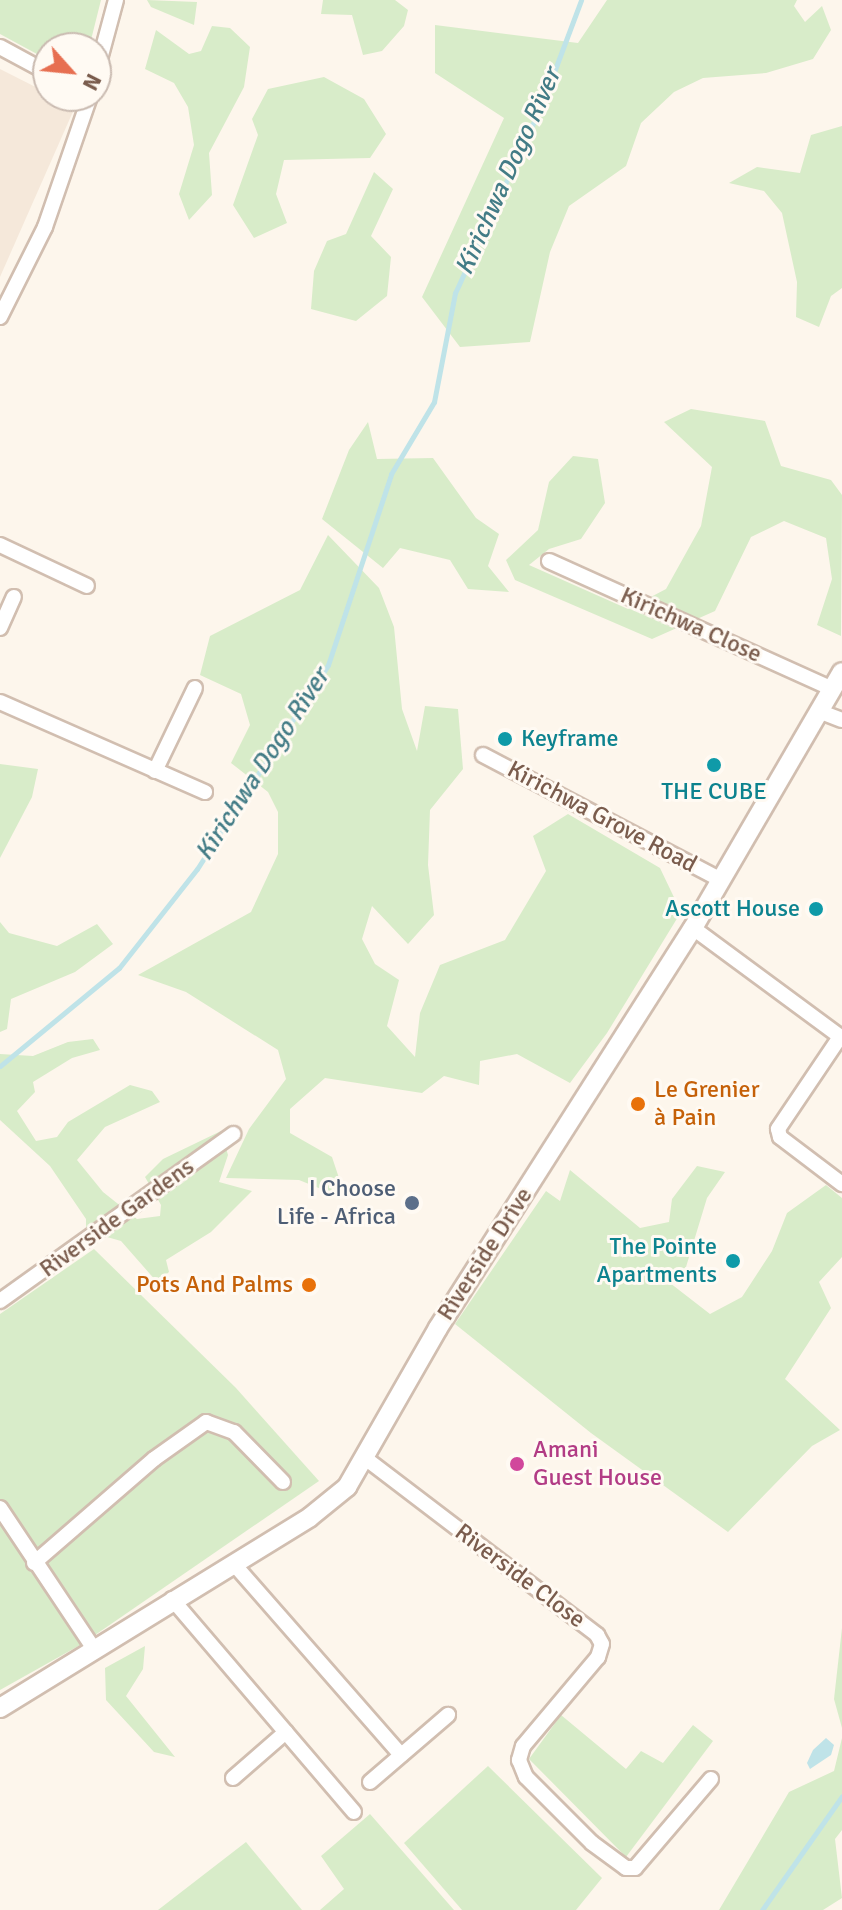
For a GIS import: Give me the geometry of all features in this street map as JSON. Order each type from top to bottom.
[{"type":"street","points":[[107,32],[116,0]]},
{"type":"street","points":[[0,47],[32,64]]},
{"type":"street","points":[[0,317],[45,227],[85,112]]},
{"type":"street","points":[[0,545],[87,586]]},
{"type":"street","name":"Kirichwa Close","points":[[549,561],[833,689]]},
{"type":"street","points":[[0,628],[14,597]]},
{"type":"street","name":"Riverside Drive","points":[[0,1708],[340,1495],[365,1458],[438,1328],[693,928],[842,672]]},
{"type":"street","points":[[155,771],[195,688]]},
{"type":"street","points":[[0,702],[205,792]]},
{"type":"street","points":[[821,712],[842,720]]},
{"type":"street","name":"Kirichwa Grove Road","points":[[483,755],[721,880]]},
{"type":"street","points":[[693,928],[841,1037],[778,1129],[780,1137],[842,1184]]},
{"type":"street","name":"Riverside Gardens","points":[[0,1301],[233,1134]]},
{"type":"street","points":[[34,1563],[154,1459],[206,1422],[234,1432],[283,1482]]},
{"type":"street","name":"Riverside Close","points":[[365,1458],[597,1635],[602,1644],[598,1657],[523,1746],[519,1760],[526,1777],[592,1843],[626,1868],[635,1868],[711,1779]]},
{"type":"street","points":[[0,1508],[94,1649]]},
{"type":"street","points":[[233,1563],[401,1755]]},
{"type":"street","points":[[172,1599],[354,1812]]},
{"type":"street","points":[[370,1782],[448,1715]]},
{"type":"street","points":[[233,1778],[286,1732]]},
{"type":"shaded area","points":[[0,69],[32,85],[32,112],[73,112],[0,277]]},
{"type":"green space","points":[[0,0],[101,0],[93,32],[32,32],[32,51],[0,34]]},
{"type":"green space","points":[[147,0],[197,2],[194,25],[151,7]]},
{"type":"green space","points":[[323,0],[395,0],[408,10],[404,26],[382,51],[363,55],[352,15],[321,14]]},
{"type":"green space","points":[[607,0],[797,0],[794,6],[805,22],[822,6],[831,30],[813,59],[766,73],[703,78],[674,92],[641,123],[626,166],[569,206],[550,252],[530,342],[460,347],[422,297],[504,118],[435,73],[435,25],[578,43]]},
{"type":"green space","points":[[212,26],[230,28],[250,47],[244,87],[209,153],[212,195],[189,220],[179,194],[194,145],[188,107],[174,83],[145,69],[156,30],[189,54],[201,51]]},
{"type":"green space","points":[[324,77],[364,99],[386,134],[370,158],[284,160],[276,194],[287,223],[254,238],[233,205],[258,135],[252,119],[268,89]]},
{"type":"green space","points":[[842,126],[842,288],[831,296],[819,327],[796,317],[797,282],[782,213],[764,191],[729,183],[757,167],[800,173],[811,135]]},
{"type":"green space","points":[[374,172],[393,189],[371,236],[391,257],[387,296],[356,321],[311,309],[314,271],[327,241],[346,234]]},
{"type":"green space","points":[[691,409],[765,421],[781,466],[831,480],[842,495],[841,636],[817,625],[832,579],[826,538],[784,521],[751,537],[715,611],[652,639],[515,580],[506,560],[538,530],[549,482],[573,456],[598,459],[605,503],[581,539],[549,549],[529,565],[628,609],[666,589],[701,526],[712,467],[664,422]]},
{"type":"green space","points":[[368,422],[377,459],[433,458],[476,518],[499,534],[488,566],[509,592],[468,589],[450,560],[400,548],[383,568],[322,519],[349,450]]},
{"type":"green space","points":[[328,535],[379,588],[394,627],[402,709],[417,751],[425,706],[458,709],[463,769],[430,810],[428,865],[434,915],[408,944],[372,906],[362,939],[375,964],[399,980],[387,1026],[415,1057],[420,1013],[440,965],[505,940],[546,871],[533,836],[568,814],[660,868],[681,912],[607,1033],[570,1083],[517,1054],[480,1061],[479,1085],[444,1076],[422,1093],[325,1078],[290,1109],[290,1133],[332,1157],[346,1199],[299,1180],[226,1178],[249,1129],[286,1079],[278,1050],[186,992],[138,975],[251,912],[278,854],[278,812],[268,792],[231,763],[250,725],[241,694],[200,675],[210,636],[300,590]]},
{"type":"green space","points":[[0,764],[38,769],[32,797],[0,858]]},
{"type":"green space","points":[[0,922],[9,933],[57,946],[97,924],[113,944],[75,972],[11,999],[7,1029],[0,1032]]},
{"type":"green space","points":[[93,1039],[100,1050],[72,1058],[33,1082],[35,1092],[17,1111],[36,1141],[57,1137],[68,1122],[130,1085],[152,1091],[160,1102],[105,1127],[77,1160],[103,1192],[137,1219],[160,1216],[161,1205],[145,1177],[163,1159],[221,1131],[228,1155],[219,1182],[252,1191],[211,1232],[166,1260],[169,1272],[157,1282],[121,1241],[86,1231],[86,1219],[50,1166],[0,1120],[0,1054],[33,1056],[68,1042]]},
{"type":"green space","points":[[697,1166],[725,1172],[707,1198],[686,1267],[670,1283],[710,1314],[742,1297],[772,1251],[787,1213],[826,1185],[842,1198],[842,1257],[819,1282],[831,1308],[785,1379],[840,1430],[812,1446],[728,1532],[591,1433],[455,1324],[546,1191],[560,1201],[570,1170],[640,1228],[669,1222],[672,1199]]},
{"type":"green space","points":[[94,1249],[236,1388],[319,1481],[82,1644],[0,1690],[0,1314]]},
{"type":"green space","points":[[842,1628],[842,1728],[834,1699]]},
{"type":"green space","points":[[145,1646],[143,1669],[126,1696],[175,1757],[154,1752],[106,1700],[105,1668]]},
{"type":"green space","points":[[561,1715],[626,1769],[641,1751],[663,1763],[693,1725],[713,1741],[626,1857],[529,1759]]},
{"type":"green space","points":[[842,1738],[842,1830],[835,1839],[842,1898],[823,1910],[719,1910],[789,1792],[834,1771]]},
{"type":"green space","points":[[488,1766],[602,1878],[576,1910],[462,1910],[404,1843]]},
{"type":"green space","points":[[370,1814],[454,1910],[320,1910],[344,1889],[321,1856]]},
{"type":"green space","points":[[246,1842],[302,1910],[158,1910]]},
{"type":"water","points":[[826,1738],[834,1745],[831,1755],[810,1769],[807,1763],[813,1750]]},
{"type":"waterway","name":"Kirichwa Dogo River","points":[[0,1066],[119,968],[197,869],[328,665],[391,474],[434,402],[455,293],[542,104],[581,0]]},
{"type":"waterway","points":[[762,1910],[842,1796]]},
{"type":"place","name":"Keyframe","points":[[505,739]]},
{"type":"place","name":"THE CUBE","points":[[714,765]]},
{"type":"place","name":"Ascott House","points":[[816,909]]},
{"type":"place","name":"Le Grenier à Pain","points":[[638,1104]]},
{"type":"place","name":"I Choose Life - Africa","points":[[412,1203]]},
{"type":"place","name":"The Pointe Apartments","points":[[733,1261]]},
{"type":"place","name":"Pots And Palms","points":[[309,1285]]},
{"type":"place","name":"Amani Guest House","points":[[517,1464]]}]
